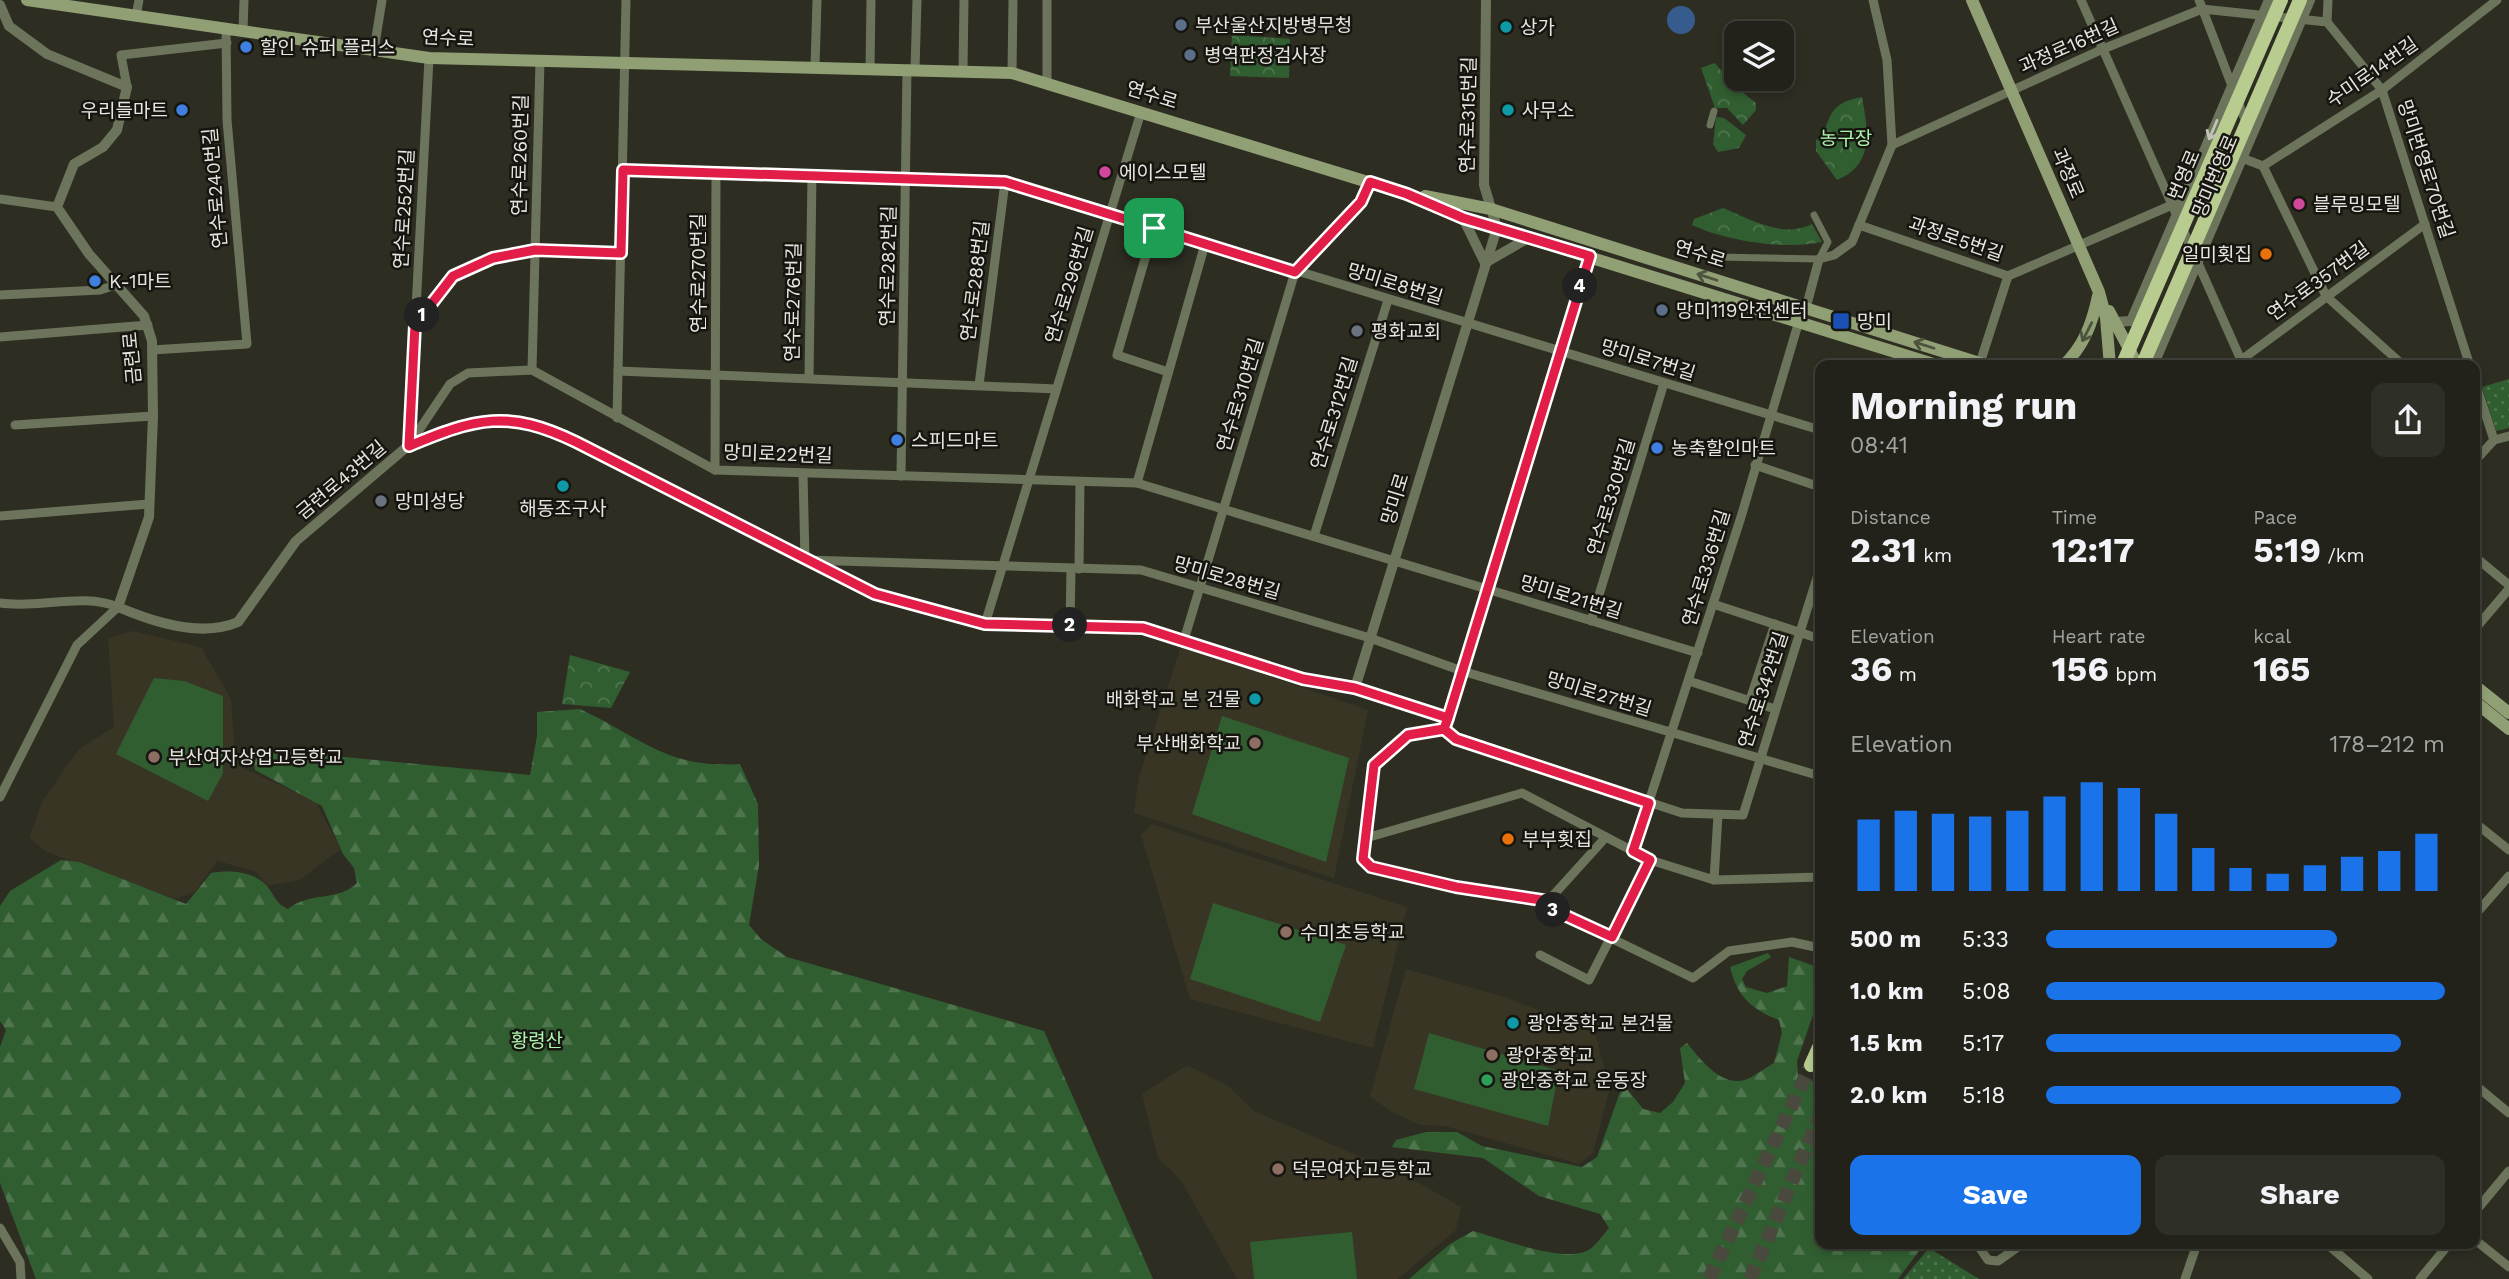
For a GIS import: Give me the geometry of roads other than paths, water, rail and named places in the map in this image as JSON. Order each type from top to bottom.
[{"type":"highway","name":"번영로","points":[[2125,360],[2281,0]]},
{"type":"highway","name":"번영로","points":[[2143,360],[2300,0]]},
{"type":"highway","points":[[1811,1065],[1815,1056]]},
{"type":"main road","name":"연수로","points":[[27,0],[429,58],[1012,72],[1370,182],[1407,194],[1463,218],[1921,360]]},
{"type":"main road","name":"과정로","points":[[1972,0],[2099,292],[2106,318],[2110,360]]},
{"type":"main road","name":"연수로","points":[[1407,194],[1492,209],[1971,360]]},
{"type":"main road","points":[[2099,292],[2137,360]]},
{"type":"main road","points":[[2069,360],[2092,326],[2099,292]]},
{"type":"main road","points":[[2480,690],[2509,713]]},
{"type":"main road","points":[[2480,706],[2509,729]]},
{"type":"street","points":[[136,16],[139,0]]},
{"type":"street","points":[[243,31],[244,0]]},
{"type":"street","points":[[374,50],[382,0]]},
{"type":"street","points":[[617,418],[626,0]]},
{"type":"street","points":[[815,67],[817,0]]},
{"type":"street","points":[[870,68],[871,0]]},
{"type":"street","points":[[911,69],[917,0]]},
{"type":"street","points":[[963,70],[964,0]]},
{"type":"street","points":[[1012,72],[1013,0]]},
{"type":"street","points":[[1047,0],[1047,82]]},
{"type":"street","name":"연수로315번길","points":[[1486,0],[1484,185],[1497,228]]},
{"type":"street","points":[[1717,257],[1819,259],[1834,254],[1852,242],[1892,145],[1887,60],[1873,0]]},
{"type":"street","points":[[2081,0],[2177,208],[2238,360]]},
{"type":"street","name":"망미번영로","points":[[2115,322],[2131,321],[2177,208],[2269,0]]},
{"type":"street","name":"망미번영로","points":[[2156,360],[2310,0]]},
{"type":"street","points":[[2302,20],[2327,22],[2329,0]]},
{"type":"street","name":"수미로14번길","points":[[2263,166],[2382,90],[2497,0]]},
{"type":"street","points":[[0,5],[9,26],[47,54],[127,87]]},
{"type":"street","points":[[2201,5],[2251,136]]},
{"type":"street","name":"과정로16번길","points":[[1892,145],[2201,5],[2261,17],[2302,20]]},
{"type":"street","name":"망미번영로70번길","points":[[2327,22],[2382,90],[2465,360]]},
{"type":"street","name":"연수로240번길","points":[[152,351],[247,344],[227,120],[226,29]]},
{"type":"street","points":[[0,199],[57,207],[74,164],[103,147],[117,130],[127,87],[121,55],[227,43]]},
{"type":"street","name":"연수로252번길","points":[[409,446],[429,58]]},
{"type":"street","name":"연수로260번길","points":[[532,370],[540,61]]},
{"type":"street","name":"연수로282번길","points":[[901,476],[911,69]]},
{"type":"street","points":[[1710,125],[1714,111]]},
{"type":"street","name":"연수로296번길","points":[[985,624],[1141,112]]},
{"type":"street","points":[[2242,158],[2263,166],[2326,296],[2397,360]]},
{"type":"street","name":"망미로8번길","points":[[623,170],[1005,182],[1465,324]]},
{"type":"street","name":"연수로270번길","points":[[715,470],[716,173]]},
{"type":"street","name":"연수로276번길","points":[[715,373],[809,377],[813,176]]},
{"type":"street","name":"연수로288번길","points":[[979,385],[1005,182]]},
{"type":"street","name":"연수로310번길","points":[[1184,640],[1295,272],[1361,202],[1370,182]]},
{"type":"street","name":"금련로","points":[[0,797],[77,645],[118,607],[146,532],[149,504],[153,416],[152,351],[148,325],[144,316],[89,254],[57,207]]},
{"type":"street","points":[[2177,208],[2220,209]]},
{"type":"street","name":"과정로5번길","points":[[1859,225],[2008,276],[2078,244],[2177,208]]},
{"type":"street","points":[[1806,308],[1819,259],[1828,242],[1814,215]]},
{"type":"street","points":[[1463,218],[1485,263],[1530,237]]},
{"type":"street","name":"연수로357번길","points":[[2245,360],[2326,296],[2425,224]]},
{"type":"street","points":[[1154,228],[1116,355],[1168,372]]},
{"type":"street","name":"망미로","points":[[1355,688],[1465,324],[1497,228]]},
{"type":"street","points":[[1136,484],[1205,244]]},
{"type":"street","points":[[415,325],[453,276],[493,258],[535,250],[621,253]]},
{"type":"street","points":[[1444,729],[1590,256]]},
{"type":"street","name":"연수로","points":[[1985,360],[2008,276]]},
{"type":"street","points":[[0,295],[100,290],[116,285]]},
{"type":"street","name":"연수로312번길","points":[[1314,536],[1388,300]]},
{"type":"street","name":"연수로336번길","points":[[1633,851],[1698,653],[1799,321]]},
{"type":"street","name":"망미로7번길","points":[[1465,324],[1815,429]]},
{"type":"street","points":[[0,337],[148,325]]},
{"type":"street","points":[[409,446],[450,384],[468,373],[532,370]]},
{"type":"street","name":"망미로22번길","points":[[532,370],[715,470],[1136,484],[1395,560]]},
{"type":"street","points":[[618,371],[715,373]]},
{"type":"street","points":[[809,377],[1056,389]]},
{"type":"street","name":"연수로330번길","points":[[1591,621],[1664,383]]},
{"type":"street","points":[[2480,397],[2494,440]]},
{"type":"street","points":[[15,425],[153,416]]},
{"type":"street","name":"금련로43번길","points":[[118,607],[144,618],[193,628],[223,628],[238,622],[296,541],[409,446],[459,425],[488,421],[524,423],[554,431],[875,594],[985,624],[1143,628],[1303,679],[1355,688]]},
{"type":"street","points":[[2480,455],[2494,440],[2509,436]]},
{"type":"street","points":[[1755,465],[1815,486]]},
{"type":"street","points":[[803,473],[805,560]]},
{"type":"street","points":[[1070,625],[1080,482]]},
{"type":"street","points":[[0,516],[149,504]]},
{"type":"street","name":"망미로28번길","points":[[805,560],[1141,570],[1370,639]]},
{"type":"street","name":"망미로21번길","points":[[1395,560],[1698,653]]},
{"type":"street","points":[[2480,561],[2509,587],[2480,623]]},
{"type":"street","name":"연수로342번길","points":[[1718,816],[1743,815],[1815,586]]},
{"type":"street","points":[[0,603],[33,606],[100,599],[118,607]]},
{"type":"street","points":[[1713,604],[1815,637]]},
{"type":"street","points":[[1750,700],[1775,624]]},
{"type":"street","name":"망미로27번길","points":[[1370,639],[1462,671],[1815,775]]},
{"type":"street","points":[[1689,681],[1775,709]]},
{"type":"street","points":[[1355,688],[1448,718]]},
{"type":"street","points":[[1548,901],[1456,887],[1371,867],[1363,859],[1374,765],[1408,735],[1444,729],[1456,739],[1649,803],[1682,813],[1718,816],[1714,880]]},
{"type":"street","points":[[1366,838],[1522,793],[1650,860],[1714,880],[1815,877]]},
{"type":"street","points":[[2480,827],[2509,850]]},
{"type":"street","points":[[1548,901],[1606,837]]},
{"type":"street","points":[[1539,955],[1589,980],[1650,860]]},
{"type":"street","points":[[2480,909],[2509,876]]},
{"type":"street","points":[[1548,901],[1551,909],[1693,978],[1729,951],[1793,942],[1815,947]]},
{"type":"street","points":[[2480,1089],[2509,1113]]},
{"type":"street","points":[[2480,1206],[2509,1171]]},
{"type":"street","points":[[0,1228],[20,1262],[21,1279]]},
{"type":"street","points":[[2480,1243],[2509,1267]]},
{"type":"street","points":[[1980,1249],[1988,1260],[1998,1261],[2015,1249]]},
{"type":"street","points":[[2185,1279],[2193,1249]]},
{"type":"street","points":[[2333,1249],[2368,1279]]},
{"type":"street","points":[[2420,1279],[2445,1249]]},
{"type":"water","points":[[1681,6],[1691,10],[1695,20],[1691,30],[1681,34],[1671,30],[1667,20],[1671,10]]},
{"type":"tunnel","points":[[1709,1279],[1811,1065]]},
{"type":"tunnel","points":[[1750,1279],[1815,1128]]},
{"type":"place","name":"부산울산지방병무청","points":[[1181,25]]},
{"type":"place","name":"상가","points":[[1506,27]]},
{"type":"place","name":"할인 슈퍼 플러스","points":[[246,47]]},
{"type":"place","name":"병역판정검사장","points":[[1190,55]]},
{"type":"place","name":"우리들마트","points":[[182,110]]},
{"type":"place","name":"사무소","points":[[1508,110]]},
{"type":"place","name":"에이스모텔","points":[[1105,172]]},
{"type":"place","name":"블루밍모텔","points":[[2299,204]]},
{"type":"place","name":"일미횟집","points":[[2266,254]]},
{"type":"place","name":"K-1마트","points":[[95,281]]},
{"type":"place","name":"망미119안전센터","points":[[1662,310]]},
{"type":"place","name":"망미","points":[[1841,321]]},
{"type":"place","name":"평화교회","points":[[1357,331]]},
{"type":"place","name":"스피드마트","points":[[897,440]]},
{"type":"place","name":"농축할인마트","points":[[1657,448]]},
{"type":"place","name":"해동조구사","points":[[563,486]]},
{"type":"place","name":"망미성당","points":[[381,501]]},
{"type":"place","name":"배화학교 본 건물","points":[[1255,699]]},
{"type":"place","name":"부산배화학교","points":[[1255,743]]},
{"type":"place","name":"부산여자상업고등학교","points":[[154,757]]},
{"type":"place","name":"부부횟집","points":[[1508,839]]},
{"type":"place","name":"수미초등학교","points":[[1286,932]]},
{"type":"place","name":"광안중학교 본건물","points":[[1513,1023]]},
{"type":"place","name":"광안중학교","points":[[1492,1055]]},
{"type":"place","name":"광안중학교 운동장","points":[[1487,1080]]},
{"type":"place","name":"덕문여자고등학교","points":[[1278,1169]]},
{"type":"park label","name":"농구장","points":[[1846,138]]},
{"type":"park label","name":"황령산","points":[[537,1040]]}]
